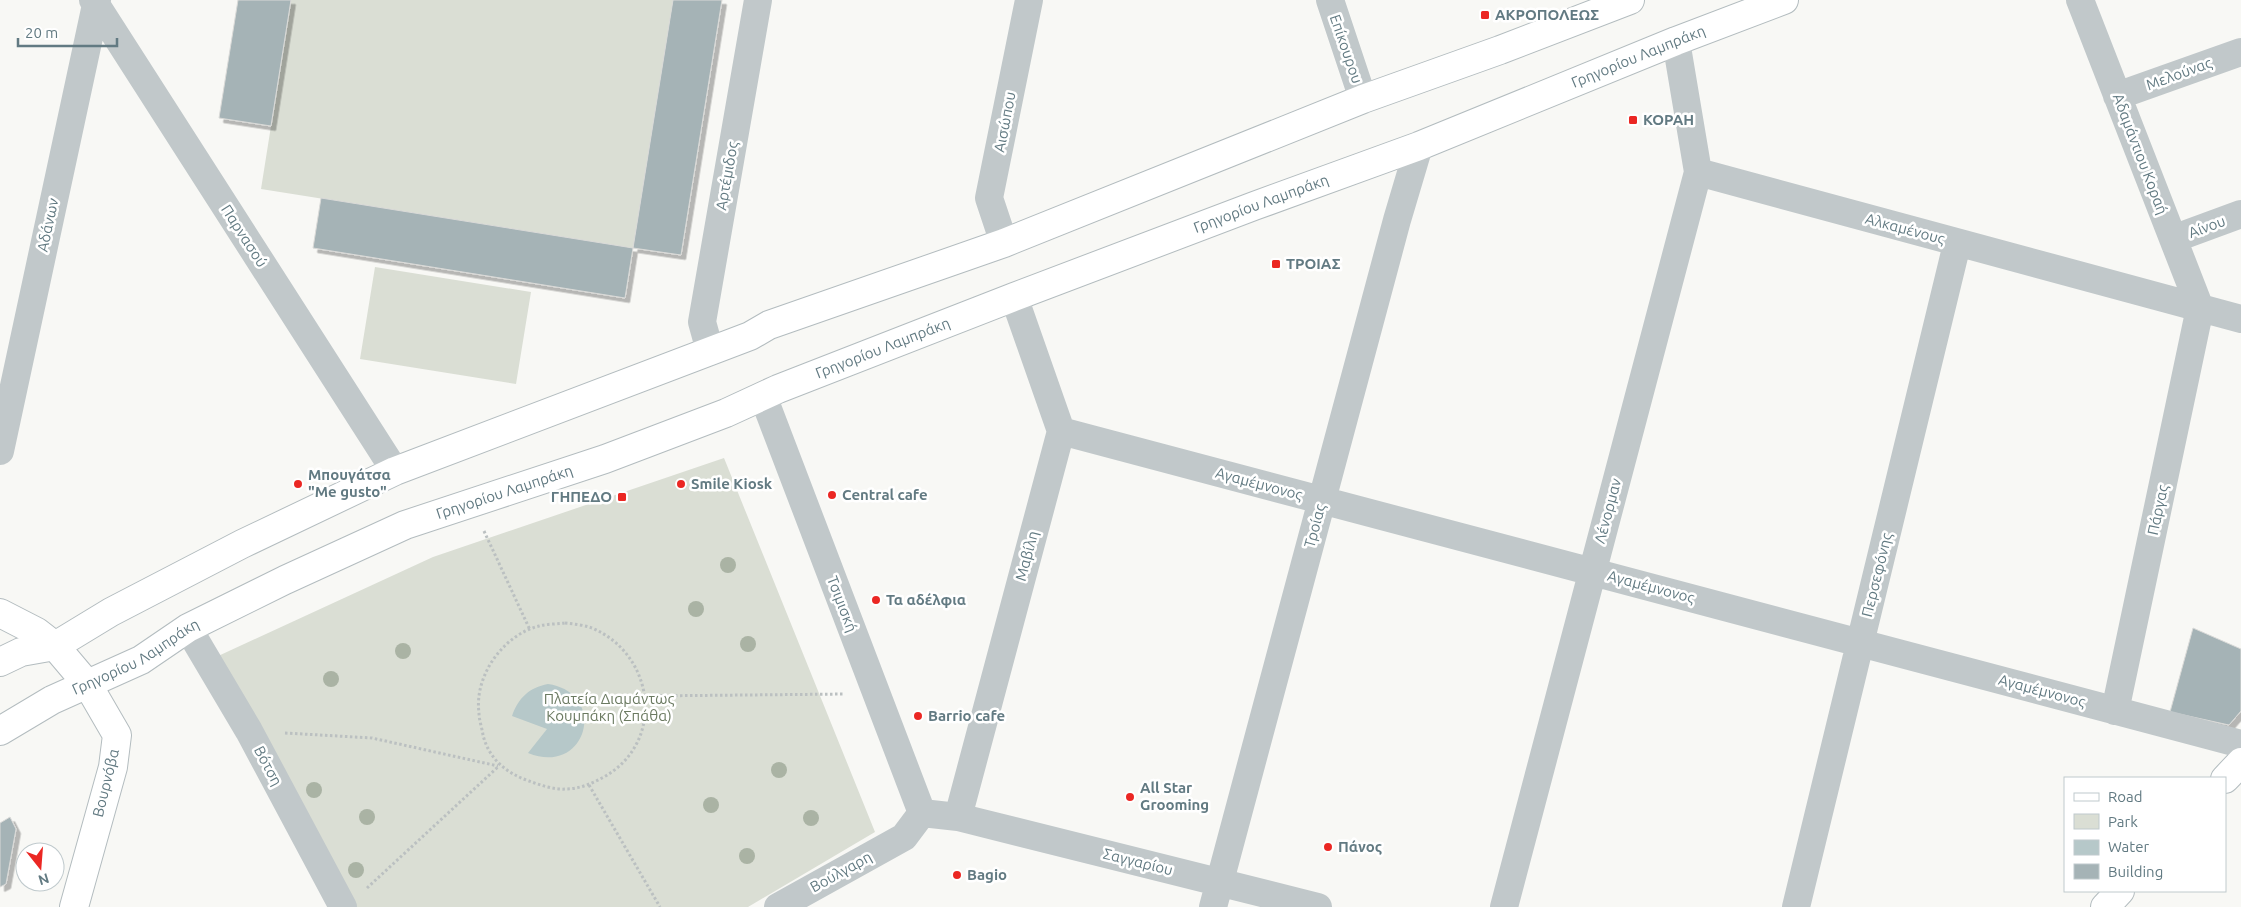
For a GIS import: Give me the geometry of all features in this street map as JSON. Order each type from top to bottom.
[{"type":"main road","points":[[0,662],[21,652],[55,646],[111,612],[242,544],[395,472],[750,336],[769,325],[1004,243],[1363,99],[1500,50],[1630,0]]},
{"type":"main road","name":"Γρηγορίου Λαμπράκη","points":[[0,731],[52,700],[141,660],[188,628],[285,580],[405,525],[604,458],[726,413],[763,396],[1014,297],[1419,146],[1676,41],[1784,0]]},
{"type":"main road","name":"Βουρνόβα","points":[[0,613],[37,632],[55,646],[88,685],[117,735],[113,767],[74,907]]},
{"type":"main road","points":[[2226,779],[2241,762]]},
{"type":"main road","points":[[2105,907],[2119,892]]},
{"type":"street","name":"Αρτέμιδος","points":[[710,351],[702,322],[758,0]]},
{"type":"street","name":"Αισώπου","points":[[1004,243],[989,198],[1029,0]]},
{"type":"street","name":"Επίκουρου","points":[[1330,0],[1363,99]]},
{"type":"street","name":"Αδαμάντιου Κοραή","points":[[2080,0],[2200,308]]},
{"type":"street","name":"Αδάνων","points":[[0,451],[95,2]]},
{"type":"street","name":"Παρνασού","points":[[95,2],[395,472]]},
{"type":"street","points":[[1676,41],[1698,172]]},
{"type":"street","name":"Μελούνας","points":[[2117,96],[2241,52]]},
{"type":"street","name":"Τροίας","points":[[1216,895],[1397,220],[1419,146]]},
{"type":"street","name":"Αλκαμένους","points":[[1698,172],[1957,244],[2241,319]]},
{"type":"street","name":"Λένορμαν","points":[[1504,907],[1698,172]]},
{"type":"street","name":"Αίνου","points":[[2173,239],[2241,214]]},
{"type":"street","name":"Περσεφόνης","points":[[1796,907],[1957,244]]},
{"type":"street","points":[[1014,297],[1061,431]]},
{"type":"street","name":"Πάργας","points":[[2115,711],[2200,308]]},
{"type":"street","name":"Τσιμισκή","points":[[763,396],[922,813]]},
{"type":"street","name":"Αγαμέμνονος","points":[[1061,431],[2241,744]]},
{"type":"street","name":"Μαβίλη","points":[[958,817],[1061,431]]},
{"type":"street","name":"Βότση","points":[[188,628],[352,900]]},
{"type":"street","name":"Σαγγαρίου","points":[[922,813],[958,817],[1216,895],[1318,907]]},
{"type":"street","name":"Βούλγαρη","points":[[778,907],[904,837],[922,813]]},
{"type":"path","points":[[470,503],[530,630]]},
{"type":"path","points":[[249,731],[372,738],[499,766],[518,778],[540,785],[565,790],[589,785],[612,773],[630,755],[642,732],[646,696],[642,681],[630,658],[613,640],[590,627],[565,623],[538,626],[513,638],[493,658],[481,684],[478,711],[484,738],[499,766]]},
{"type":"path","points":[[646,696],[876,694]]},
{"type":"path","points":[[352,900],[499,766]]},
{"type":"path","points":[[589,785],[660,907]]},
{"type":"green space","points":[[291,0],[673,0],[633,248],[261,189]]},
{"type":"green space","points":[[375,267],[531,292],[516,384],[360,359]]},
{"type":"green space","name":"Πλατεία Διαμάντως Κουμπάκη (Σπάθα)","points":[[724,458],[875,832],[748,907],[348,907],[216,657],[433,557]]},
{"type":"water","points":[[548,684],[567,691],[579,702],[584,716],[583,731],[576,744],[565,754],[548,757],[528,753],[547,729],[512,716],[521,699],[526,694],[535,688]]},
{"type":"building","points":[[238,0],[291,0],[271,126],[219,118]]},
{"type":"building","points":[[673,0],[722,0],[681,255],[633,248]]},
{"type":"building","points":[[321,198],[633,248],[625,298],[313,248]]},
{"type":"building","points":[[2193,628],[2241,649],[2241,711],[2229,725],[2170,712]]},
{"type":"building","points":[[10,817],[16,829],[6,884],[0,887],[0,823]]},
{"type":"place","name":"ΑΚΡΟΠΟΛΕΩΣ","points":[[1485,15]]},
{"type":"place","name":"ΚΟΡΑΗ","points":[[1633,120]]},
{"type":"place","name":"ΤΡΟΙΑΣ","points":[[1276,264]]},
{"type":"place","name":"Μπουγάτσα \"Me gusto\"","points":[[298,484]]},
{"type":"place","name":"Smile Kiosk","points":[[681,484]]},
{"type":"place","name":"Central cafe","points":[[832,495]]},
{"type":"place","name":"ΓΗΠΕΔΟ","points":[[622,497]]},
{"type":"place","name":"Τα αδέλφια","points":[[876,600]]},
{"type":"place","name":"Barrio cafe","points":[[918,716]]},
{"type":"place","name":"All Star Grooming","points":[[1130,797]]},
{"type":"place","name":"Πάνος","points":[[1328,847]]},
{"type":"place","name":"Bagio","points":[[957,875]]}]
